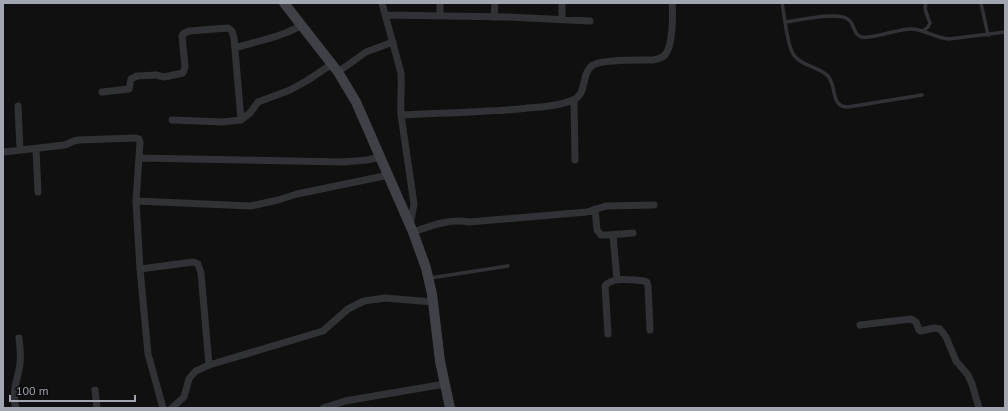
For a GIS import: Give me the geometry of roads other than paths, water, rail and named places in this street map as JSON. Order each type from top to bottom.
[{"type":"main road","points":[[284,3],[335,68],[356,102],[412,228],[426,268],[433,302],[440,361],[450,408]]},
{"type":"street","points":[[382,3],[401,73],[401,115],[414,204],[412,228],[459,220],[469,222],[587,212],[606,206],[654,205]]},
{"type":"street","points":[[440,3],[440,16]]},
{"type":"street","points":[[494,17],[495,3]]},
{"type":"street","points":[[562,3],[562,20]]},
{"type":"street","points":[[401,115],[491,111],[547,106],[574,100],[582,91],[585,76],[593,65],[602,62],[653,60],[665,55],[669,44],[673,22],[672,3]]},
{"type":"street","points":[[385,15],[590,21]]},
{"type":"street","points":[[235,48],[283,34],[302,25]]},
{"type":"street","points":[[102,92],[129,89],[131,79],[135,77],[156,74],[167,76],[183,73],[185,66],[182,36],[184,32],[222,28],[230,29],[233,34],[235,48],[242,120]]},
{"type":"street","points":[[172,120],[223,122],[242,120],[250,113],[258,102],[290,90],[366,52],[393,42]]},
{"type":"street","points":[[574,100],[575,160]]},
{"type":"street","points":[[18,106],[20,150]]},
{"type":"street","points":[[4,152],[65,146],[79,140],[139,139],[136,201],[140,269],[148,354],[163,408]]},
{"type":"street","points":[[36,149],[38,192]]},
{"type":"street","points":[[139,158],[344,162],[381,157]]},
{"type":"street","points":[[136,201],[251,206],[297,194],[389,175]]},
{"type":"street","points":[[595,209],[598,233],[604,235],[632,233]]},
{"type":"street","points":[[614,235],[617,280]]},
{"type":"street","points":[[140,269],[192,262],[198,264],[201,273],[209,365]]},
{"type":"street","points":[[608,334],[605,290],[608,284],[617,280],[641,280],[647,282],[650,330]]},
{"type":"street","points":[[172,408],[184,397],[189,379],[196,371],[209,365],[323,331],[348,309],[364,301],[385,298],[433,302]]},
{"type":"street","points":[[860,325],[911,319],[916,322],[919,330],[922,331],[934,328],[940,329],[946,337],[956,361],[968,375],[979,408]]},
{"type":"street","points":[[16,408],[14,390],[20,364],[19,338]]},
{"type":"street","points":[[323,408],[345,402],[445,384]]},
{"type":"street","points":[[95,390],[97,408]]},
{"type":"lane","points":[[782,3],[793,54],[804,63],[827,75],[838,104],[843,107],[922,95]]},
{"type":"lane","points":[[923,31],[930,23],[926,12],[926,3]]},
{"type":"lane","points":[[981,3],[988,35]]},
{"type":"lane","points":[[786,22],[827,17],[844,17],[852,23],[856,34],[862,37],[904,29],[923,31],[935,37],[949,39],[1005,32]]},
{"type":"lane","points":[[428,278],[508,266]]}]
